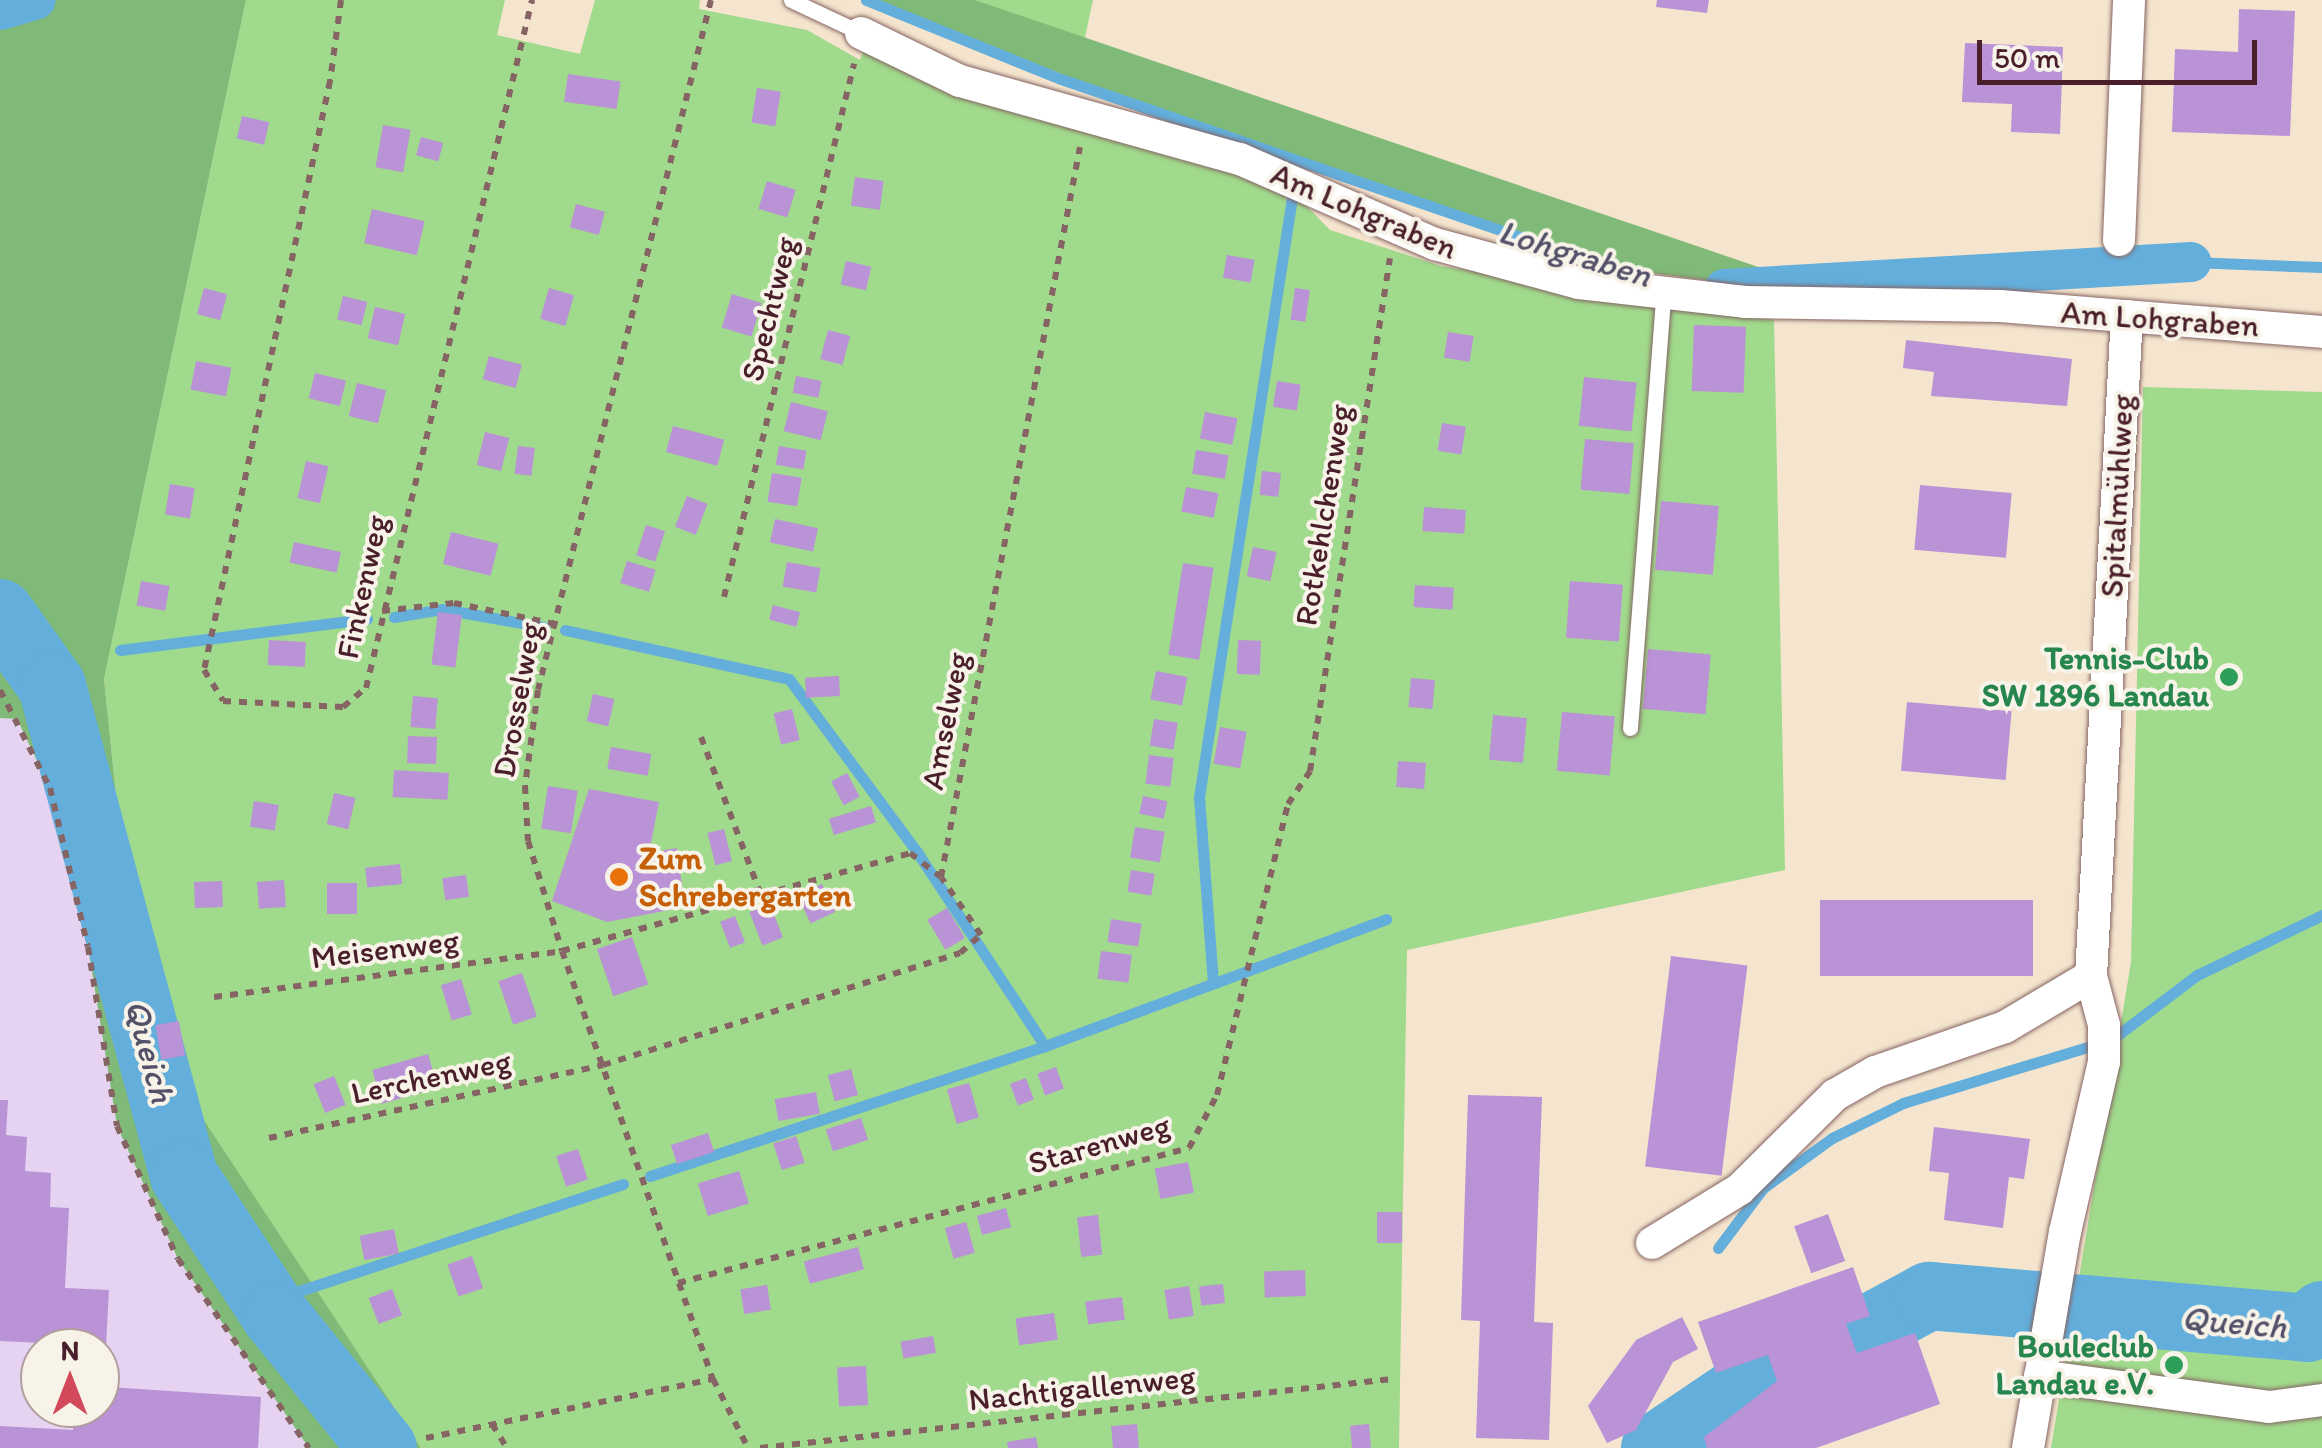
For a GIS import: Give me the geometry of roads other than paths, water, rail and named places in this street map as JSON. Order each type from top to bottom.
[{"type":"street","points":[[2119,240],[2129,0]]},
{"type":"street","name":"Am Lohgraben","points":[[862,33],[960,81],[1086,111],[1240,159],[1395,227],[1481,259],[1663,296],[2127,316],[2322,332]]},
{"type":"street","name":"Spitalmühlweg","points":[[2028,1448],[2056,1283],[2099,1092],[2104,1026],[2091,976],[2127,316]]},
{"type":"street","points":[[1652,1243],[1740,1189],[1836,1095],[1875,1072],[2005,1027],[2058,1001],[2091,976]]},
{"type":"street","points":[[2042,1360],[2269,1407],[2322,1400]]},
{"type":"lane","name":"Am Lohgraben","points":[[792,0],[862,33]]},
{"type":"lane","points":[[1630,728],[1663,296]]},
{"type":"waterway","name":"Lohgraben","points":[[0,10],[36,0]]},
{"type":"waterway","name":"Lohgraben","points":[[866,0],[1061,79],[1631,275]]},
{"type":"waterway","points":[[1213,983],[1199,797],[1294,185]]},
{"type":"waterway","name":"Lohgraben","points":[[2191,262],[2322,267]]},
{"type":"waterway","name":"Lohgraben","points":[[1724,289],[2191,262]]},
{"type":"waterway","points":[[394,617],[443,609],[544,627]]},
{"type":"waterway","name":"Queich","points":[[0,613],[52,686],[184,1176],[276,1316],[383,1448]]},
{"type":"waterway","points":[[120,650],[367,619]]},
{"type":"waterway","points":[[565,630],[789,679],[919,855],[1045,1046],[1386,919]]},
{"type":"waterway","points":[[1718,1248],[1763,1188],[1832,1138],[1903,1103],[2111,1040],[2197,975],[2322,915]]},
{"type":"waterway","points":[[650,1176],[1045,1046]]},
{"type":"waterway","points":[[266,1302],[623,1184]]},
{"type":"waterway","name":"Queich","points":[[1851,1338],[1929,1296],[2308,1328],[2322,1315]]},
{"type":"waterway","name":"Queich","points":[[1655,1448],[1773,1368]]},
{"type":"place","name":"Tennis-Club SW 1896 Landau","points":[[2229,677]]},
{"type":"place","name":"Zum Schrebergarten","points":[[619,877]]},
{"type":"place","name":"Bouleclub Landau e.V.","points":[[2174,1365]]}]
